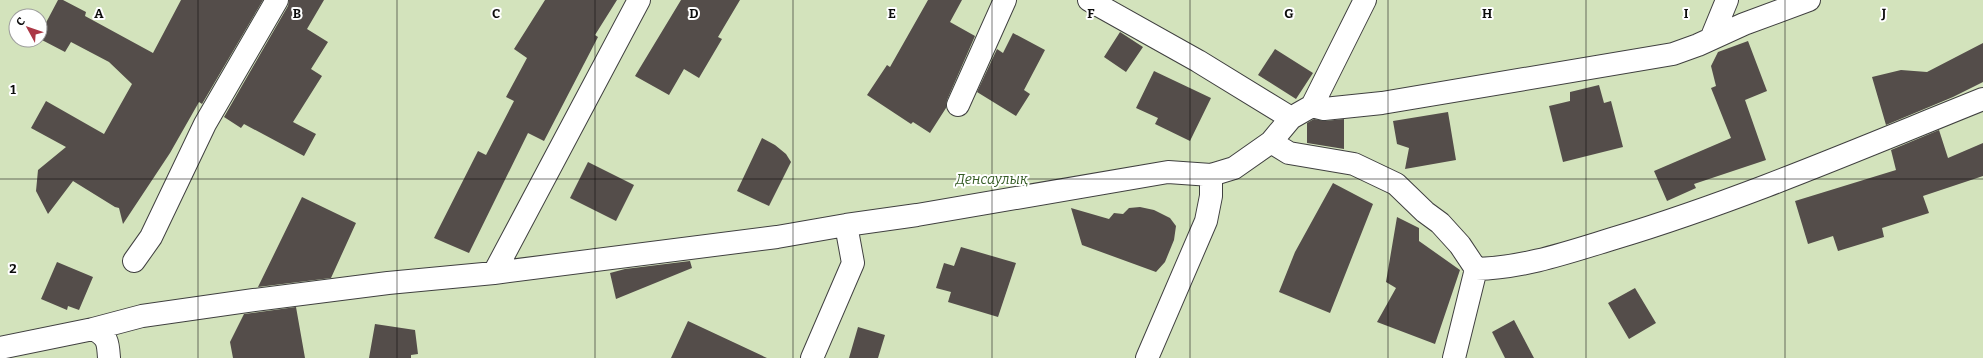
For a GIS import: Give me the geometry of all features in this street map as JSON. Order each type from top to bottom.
[{"type":"street","points":[[134,261],[151,237],[205,124],[277,0]]},
{"type":"street","points":[[494,273],[639,0]]},
{"type":"street","points":[[958,105],[1005,0]]},
{"type":"street","points":[[1089,0],[1198,61],[1291,118]]},
{"type":"street","points":[[0,348],[93,329],[142,316],[388,283],[494,273],[777,237],[846,225],[917,216],[1168,172],[1211,175],[1234,168],[1271,142],[1291,118],[1312,106],[1365,0]]},
{"type":"street","points":[[1711,39],[1727,0]]},
{"type":"street","points":[[1312,106],[1324,109],[1382,103],[1673,54],[1744,24],[1809,0]]},
{"type":"street","points":[[1476,269],[1500,269],[1546,259],[1656,226],[1801,174],[1983,99]]},
{"type":"street","points":[[1271,142],[1290,153],[1354,164],[1396,184],[1425,212],[1440,223],[1460,245],[1476,269],[1454,358]]},
{"type":"street","points":[[1146,358],[1206,221],[1211,196],[1211,175]]},
{"type":"street","points":[[812,358],[853,263],[846,225]]},
{"type":"street","points":[[93,329],[102,333],[108,342],[109,358]]},
{"type":"green space","name":"Денсаулық","points":[[0,0],[1983,0],[1983,358],[0,358]]},
{"type":"building","points":[[58,0],[63,0],[86,12],[85,16],[153,53],[181,0],[263,0],[202,104],[199,102],[170,153],[123,224],[119,208],[73,181],[48,214],[36,191],[38,170],[66,147],[31,128],[46,101],[104,134],[132,84],[109,62],[71,42],[65,52],[48,43],[48,19]]},
{"type":"building","points":[[289,0],[324,0],[307,29],[328,42],[311,69],[322,76],[293,122],[316,134],[304,156],[244,124],[241,128],[224,117],[288,6]]},
{"type":"building","points":[[545,0],[617,0],[595,35],[598,37],[544,141],[528,133],[469,253],[434,238],[478,151],[486,155],[514,101],[506,97],[527,58],[514,49]]},
{"type":"building","points":[[681,0],[740,0],[718,37],[722,39],[699,78],[684,69],[669,95],[635,76]]},
{"type":"building","points":[[928,0],[962,0],[950,22],[975,36],[947,100],[946,108],[930,133],[913,122],[911,124],[867,95],[887,65],[890,67]]},
{"type":"building","points":[[1120,32],[1143,47],[1126,72],[1104,57]]},
{"type":"building","points":[[1013,33],[1045,50],[1024,90],[1030,94],[1016,116],[977,92],[997,49],[1003,53]]},
{"type":"building","points":[[1748,41],[1767,91],[1745,100],[1766,160],[1694,184],[1696,188],[1667,201],[1654,171],[1731,138],[1711,88],[1716,86],[1711,66],[1718,52]]},
{"type":"building","points":[[1983,43],[1983,82],[1953,97],[1886,125],[1872,77],[1901,70],[1927,72]]},
{"type":"building","points":[[1275,49],[1313,73],[1296,99],[1258,75]]},
{"type":"building","points":[[1154,71],[1211,98],[1190,141],[1155,124],[1158,118],[1136,108]]},
{"type":"building","points":[[1599,85],[1604,103],[1611,101],[1623,147],[1563,162],[1549,106],[1570,101],[1570,92]]},
{"type":"building","points":[[1448,112],[1456,160],[1405,169],[1409,148],[1397,144],[1393,121]]},
{"type":"building","points":[[1314,119],[1325,121],[1344,119],[1344,149],[1307,143],[1307,123]]},
{"type":"building","points":[[1939,130],[1948,158],[1983,143],[1983,176],[1923,196],[1929,213],[1882,228],[1884,237],[1838,251],[1833,236],[1808,244],[1795,201],[1896,170],[1891,150]]},
{"type":"building","points":[[762,138],[775,145],[786,154],[791,162],[769,206],[737,191]]},
{"type":"building","points":[[588,162],[634,185],[616,221],[570,198]]},
{"type":"building","points":[[1333,183],[1373,204],[1330,313],[1279,292],[1295,252]]},
{"type":"building","points":[[302,197],[356,223],[331,278],[258,287]]},
{"type":"building","points":[[1140,207],[1154,210],[1170,218],[1176,226],[1174,240],[1165,262],[1156,272],[1082,245],[1071,208],[1109,219],[1114,213],[1123,214],[1129,208]]},
{"type":"building","points":[[1397,217],[1419,228],[1419,241],[1460,270],[1435,344],[1377,322],[1396,288],[1386,282]]},
{"type":"building","points":[[961,247],[1016,263],[998,317],[948,302],[951,292],[936,288],[944,263],[954,266]]},
{"type":"building","points":[[690,261],[692,268],[616,299],[610,273],[625,269]]},
{"type":"building","points":[[57,262],[93,277],[79,310],[68,306],[67,310],[41,299]]},
{"type":"building","points":[[1635,288],[1656,323],[1629,339],[1608,303]]},
{"type":"building","points":[[296,307],[305,358],[233,358],[230,342],[244,314]]},
{"type":"building","points":[[1514,320],[1534,358],[1505,358],[1492,332]]},
{"type":"building","points":[[688,321],[767,358],[671,358]]},
{"type":"building","points":[[375,324],[415,330],[418,354],[411,355],[411,358],[369,358]]},
{"type":"building","points":[[858,327],[885,335],[878,358],[849,358]]}]
